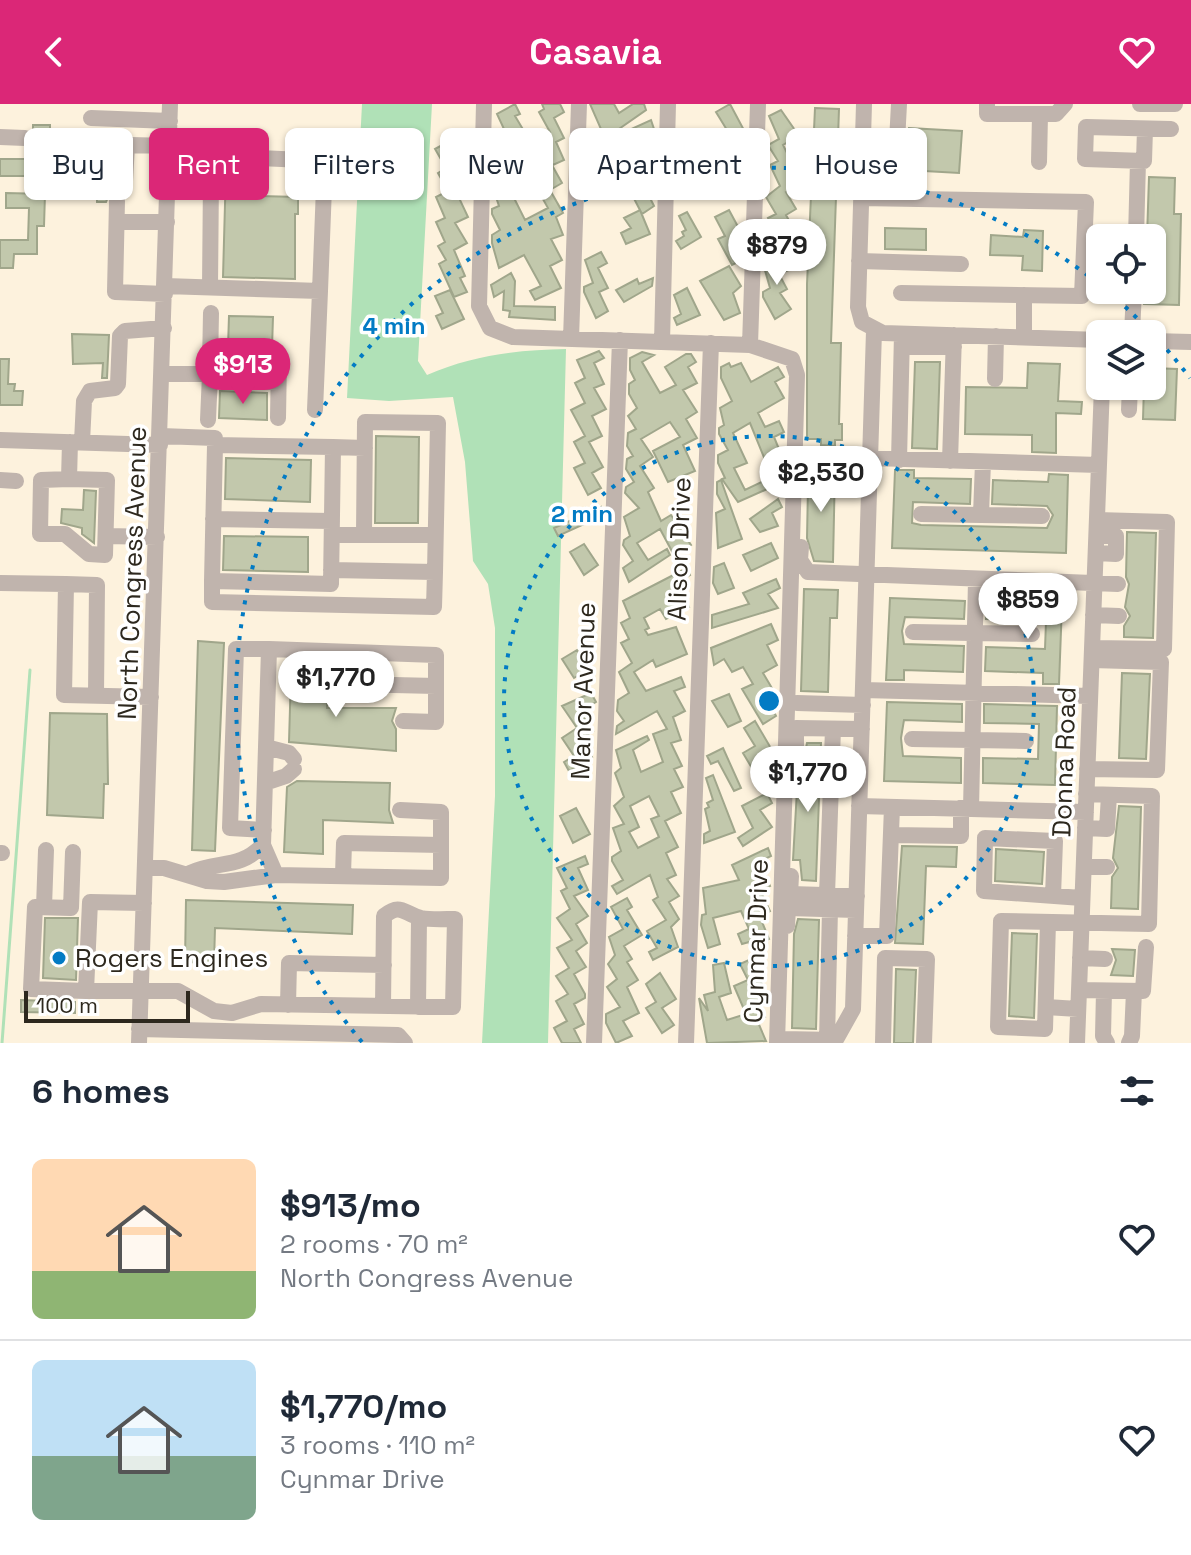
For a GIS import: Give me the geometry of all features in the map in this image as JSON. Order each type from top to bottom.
[{"type":"street","points":[[484,104],[481,314],[490,328],[504,336],[750,345],[758,104]]},
{"type":"street","points":[[571,339],[579,104]]},
{"type":"street","points":[[662,342],[668,104]]},
{"type":"street","points":[[863,128],[864,104]]},
{"type":"street","points":[[898,128],[899,104]]},
{"type":"street","points":[[987,109],[1056,114],[1065,104]]},
{"type":"street","points":[[1140,104],[1175,104]]},
{"type":"street","points":[[91,118],[129,112],[170,112]]},
{"type":"street","points":[[1039,162],[1040,115]]},
{"type":"street","points":[[1145,129],[1144,161],[1085,159],[1086,127],[1171,129]]},
{"type":"street","points":[[0,137],[24,138]]},
{"type":"street","points":[[269,158],[325,161],[315,410]]},
{"type":"street","points":[[1136,224],[1138,161]]},
{"type":"street","points":[[901,293],[1082,296],[1086,202],[927,199]]},
{"type":"street","name":"North Congress Avenue","points":[[139,1036],[168,200]]},
{"type":"street","points":[[210,287],[211,200]]},
{"type":"street","points":[[861,200],[859,315],[874,331],[902,340],[954,341],[996,336],[1086,339]]},
{"type":"street","points":[[117,201],[115,292],[210,287],[320,291]]},
{"type":"street","points":[[117,222],[167,222]]},
{"type":"street","points":[[859,267],[961,264]]},
{"type":"street","points":[[1024,295],[1024,337]]},
{"type":"street","points":[[208,420],[211,313]]},
{"type":"street","points":[[69,479],[84,401],[90,391],[115,388],[118,384],[120,336],[125,331],[164,328]]},
{"type":"street","points":[[832,1041],[853,1009],[874,331]]},
{"type":"street","points":[[995,379],[996,336]]},
{"type":"street","name":"Manor Avenue","points":[[594,1043],[620,340]]},
{"type":"street","points":[[899,460],[902,340]]},
{"type":"street","points":[[950,461],[954,341]]},
{"type":"street","points":[[1166,341],[1191,342]]},
{"type":"street","name":"Alison Drive","points":[[686,1043],[711,343]]},
{"type":"street","name":"Cynmar Drive","points":[[750,345],[792,359],[797,375],[781,1042]]},
{"type":"street","points":[[163,374],[210,371],[279,359],[278,418]]},
{"type":"street","name":"Donna Road","points":[[1077,1043],[1101,400]]},
{"type":"street","points":[[1129,400],[1129,410]]},
{"type":"street","points":[[0,440],[76,442],[215,438],[212,602],[434,607],[438,423],[365,422],[364,535]]},
{"type":"street","points":[[215,445],[365,448]]},
{"type":"street","points":[[212,581],[331,584],[333,447]]},
{"type":"street","points":[[1099,465],[805,457],[800,560],[808,572],[1118,584]]},
{"type":"street","points":[[981,515],[983,462]]},
{"type":"street","points":[[69,479],[107,480],[105,555],[89,554],[65,534],[40,534],[41,480],[69,479]]},
{"type":"street","points":[[921,514],[1042,516]]},
{"type":"street","points":[[213,519],[332,528],[364,535],[435,535]]},
{"type":"street","points":[[1092,654],[1164,649],[1167,522],[1097,528]]},
{"type":"street","points":[[1096,553],[1116,554],[1117,528]]},
{"type":"street","points":[[106,536],[157,537]]},
{"type":"street","points":[[331,570],[435,572]]},
{"type":"street","points":[[891,835],[961,836],[972,740],[976,580]]},
{"type":"street","points":[[0,583],[97,585],[96,695]]},
{"type":"street","points":[[66,584],[64,695],[151,697]]},
{"type":"street","points":[[1093,615],[1119,616]]},
{"type":"street","points":[[913,632],[1032,634]]},
{"type":"street","points":[[264,837],[230,828],[236,649],[436,655],[436,722],[403,721]]},
{"type":"street","points":[[269,649],[264,837],[276,875]]},
{"type":"street","points":[[351,652],[351,684],[436,686]]},
{"type":"street","points":[[1087,769],[1157,770],[1161,662],[1092,654]]},
{"type":"street","points":[[797,703],[974,693],[1090,696]]},
{"type":"street","points":[[856,903],[829,902],[790,894],[791,864],[796,728],[862,729]]},
{"type":"street","points":[[832,1041],[829,902],[833,729]]},
{"type":"street","points":[[912,739],[1026,741]]},
{"type":"street","points":[[265,783],[286,776],[294,764],[289,753],[266,747]]},
{"type":"street","points":[[859,806],[1086,811],[1109,795],[1152,796],[1149,924],[1001,921],[998,1027],[1034,1036],[1045,1029],[1048,922]]},
{"type":"street","points":[[1086,811],[1107,829],[1109,795]]},
{"type":"street","points":[[855,936],[887,936],[892,807]]},
{"type":"street","points":[[145,868],[190,873],[207,881],[224,882],[276,875],[441,878],[441,812],[400,810]]},
{"type":"street","points":[[1009,810],[1009,839]]},
{"type":"street","points":[[190,873],[244,861],[264,837]]},
{"type":"street","points":[[1053,896],[1055,841],[985,838],[984,891],[1053,896],[1082,898]]},
{"type":"street","points":[[343,875],[344,843],[441,845]]},
{"type":"street","points":[[44,907],[46,850]]},
{"type":"street","points":[[73,852],[71,908],[35,907],[31,989],[178,991],[214,1011],[232,1013],[261,1004],[288,1005],[453,1007],[455,919],[419,918],[403,909],[393,909],[384,916],[383,1006]]},
{"type":"street","points":[[1054,855],[1107,867]]},
{"type":"street","points":[[86,991],[90,902],[144,903]]},
{"type":"street","points":[[829,902],[788,908],[781,1042],[832,1041]]},
{"type":"street","points":[[418,1007],[419,918]]},
{"type":"street","points":[[1079,990],[1143,991],[1146,947]]},
{"type":"street","points":[[883,1043],[885,958],[927,959],[924,1043]]},
{"type":"street","points":[[1080,958],[1105,959]]},
{"type":"street","points":[[288,1005],[289,963],[384,965]]},
{"type":"street","points":[[1104,991],[1103,1036],[1107,1043]]},
{"type":"street","points":[[1129,1043],[1134,991]]},
{"type":"street","points":[[853,997],[884,997]]},
{"type":"street","points":[[1046,1007],[1078,1009]]},
{"type":"street","points":[[139,1036],[398,1035],[405,1043]]},
{"type":"shaded area","points":[[362,104],[432,104],[418,361],[427,375],[495,355],[566,349],[548,1043],[482,1043],[495,796],[495,628],[488,584],[473,561],[465,462],[453,397],[389,401],[347,398],[357,200],[424,200],[424,128],[361,128]]},
{"type":"building","points":[[515,104],[520,114],[515,116],[522,128],[504,128],[497,114]]},
{"type":"building","points":[[542,104],[560,104],[564,112],[554,118],[564,138],[556,142],[564,160],[553,165],[553,128],[548,128],[539,112],[544,109]]},
{"type":"building","points":[[590,104],[614,104],[619,113],[633,104],[644,104],[646,110],[620,128],[601,128]]},
{"type":"building","points":[[730,104],[743,128],[726,128],[716,112]]},
{"type":"building","points":[[815,108],[839,109],[838,128],[814,128]]},
{"type":"building","points":[[781,110],[793,128],[786,128],[786,143],[783,145],[786,151],[786,200],[791,200],[796,209],[786,215],[797,235],[776,247],[770,236],[776,232],[768,218],[776,214],[768,200],[780,186],[770,165],[778,161],[770,144],[779,139],[769,116]]},
{"type":"building","points":[[651,120],[654,128],[634,128]]},
{"type":"building","points":[[33,125],[50,125],[50,128],[33,128]]},
{"type":"building","points":[[927,129],[962,131],[959,173],[927,171]]},
{"type":"building","points":[[0,159],[24,159],[24,176],[0,176]]},
{"type":"building","points":[[553,167],[562,183],[553,188]]},
{"type":"building","points":[[1149,177],[1175,178],[1174,214],[1181,214],[1179,305],[1144,304],[1166,304],[1166,224],[1147,224]]},
{"type":"building","points":[[6,193],[24,193],[24,200],[45,200],[44,226],[37,226],[37,254],[14,254],[13,268],[0,268],[0,240],[28,240],[29,208],[6,208]]},
{"type":"building","points":[[440,195],[440,200],[460,200],[468,217],[455,223],[467,243],[454,250],[465,276],[460,278],[467,292],[454,297],[439,264],[446,260],[438,246],[445,242],[436,222],[445,218],[436,197]]},
{"type":"building","points":[[553,195],[563,213],[556,217],[563,235],[551,239],[562,260],[550,266],[561,288],[535,300],[530,291],[541,286],[524,255],[499,268],[492,235],[500,230],[492,209],[499,206],[497,200],[515,200],[525,220],[548,208],[544,200],[553,200]]},
{"type":"building","points":[[269,196],[298,200],[298,214],[295,214],[295,279],[223,277],[225,200],[269,200]]},
{"type":"building","points":[[635,200],[651,200],[654,206],[642,214]]},
{"type":"building","points":[[811,200],[836,200],[831,343],[841,343],[839,424],[842,424],[842,440],[835,440],[835,446],[821,445],[821,439],[807,439],[807,284]]},
{"type":"building","points":[[640,210],[650,234],[626,244],[621,233],[631,228],[624,218]]},
{"type":"building","points":[[729,210],[743,236],[732,241],[742,260],[732,265],[718,239],[725,236],[715,217]]},
{"type":"building","points":[[687,212],[701,237],[681,249],[676,241],[684,236],[682,232],[686,230],[679,216]]},
{"type":"building","points":[[885,228],[926,229],[926,250],[885,249]]},
{"type":"building","points":[[1024,230],[1043,231],[1042,271],[1022,270],[1023,256],[990,255],[991,235],[1023,237]]},
{"type":"building","points":[[601,252],[607,263],[598,268],[608,288],[599,292],[608,311],[596,318],[584,292],[584,287],[593,283],[585,260]]},
{"type":"building","points":[[793,257],[796,267],[779,274],[787,289],[780,293],[791,309],[775,319],[763,297],[763,292],[770,288],[764,267]]},
{"type":"building","points":[[729,266],[741,286],[733,293],[740,313],[724,320],[700,281]]},
{"type":"building","points":[[511,273],[515,281],[514,306],[555,307],[555,320],[509,317],[510,311],[503,310],[504,291],[494,297],[491,285]]},
{"type":"building","points":[[653,278],[652,286],[624,302],[616,290],[637,279],[639,284]]},
{"type":"building","points":[[687,288],[700,315],[677,325],[674,318],[681,314],[674,295]]},
{"type":"building","points":[[450,290],[464,319],[442,329],[436,316],[443,313],[435,296]]},
{"type":"building","points":[[229,316],[273,317],[272,348],[228,347]]},
{"type":"building","points":[[72,334],[109,335],[107,378],[102,378],[103,363],[73,364]]},
{"type":"building","points":[[599,351],[604,358],[594,363],[604,384],[594,388],[606,409],[592,416],[602,436],[589,442],[603,467],[592,473],[601,488],[588,495],[574,468],[585,463],[574,442],[585,436],[571,410],[585,403],[575,383],[585,378],[577,360]]},
{"type":"building","points":[[642,352],[654,355],[642,362],[660,393],[676,385],[665,367],[686,354],[691,354],[696,362],[688,367],[697,383],[683,390],[697,412],[686,419],[697,438],[683,445],[695,471],[668,482],[653,451],[680,437],[670,422],[641,439],[653,457],[640,466],[654,488],[648,492],[661,521],[671,515],[691,545],[674,555],[660,529],[637,543],[648,560],[667,549],[670,555],[629,582],[623,568],[633,561],[623,545],[630,536],[624,517],[639,508],[625,493],[626,487],[634,482],[626,469],[627,459],[633,456],[627,446],[628,433],[636,429],[628,416],[637,408],[629,394],[629,384],[635,380],[630,370],[630,358]]},
{"type":"building","points":[[0,359],[9,359],[8,384],[15,384],[14,391],[23,391],[22,405],[0,405]]},
{"type":"building","points":[[915,362],[940,362],[937,449],[912,448]]},
{"type":"building","points":[[741,363],[751,382],[778,367],[784,377],[775,382],[784,398],[758,413],[765,427],[779,421],[784,432],[774,437],[783,459],[775,462],[783,482],[738,502],[722,479],[725,478],[718,463],[718,455],[728,450],[719,434],[719,428],[724,425],[720,408],[732,401],[721,378],[721,367]],"holes":[[[750,423],[772,477],[745,490],[734,468],[747,463],[733,433]]]},
{"type":"building","points":[[1028,363],[1060,364],[1058,401],[1082,402],[1081,414],[1056,413],[1056,453],[1032,452],[1032,435],[965,434],[966,387],[1027,388]]},
{"type":"building","points":[[1166,369],[1177,369],[1175,420],[1143,419],[1144,400],[1166,400]]},
{"type":"building","points":[[220,391],[267,393],[267,420],[219,418]]},
{"type":"building","points":[[376,436],[419,437],[418,523],[375,523]]},
{"type":"building","points":[[226,458],[311,460],[310,502],[225,499]]},
{"type":"building","points":[[815,467],[835,468],[833,562],[814,561],[807,538],[808,486]]},
{"type":"building","points":[[895,470],[914,470],[914,478],[971,479],[970,504],[913,502],[912,523],[921,525],[1047,528],[1053,515],[1047,506],[992,504],[993,480],[1048,482],[1049,474],[1068,475],[1066,553],[892,548]]},
{"type":"building","points":[[721,480],[742,539],[718,548],[716,513],[725,509],[717,494],[717,482]]},
{"type":"building","points":[[84,490],[96,491],[94,543],[82,534],[82,528],[61,523],[62,509],[83,510]]},
{"type":"building","points":[[778,499],[782,507],[772,513],[778,526],[760,532],[750,519]]},
{"type":"building","points":[[601,507],[602,516],[558,536],[554,528]]},
{"type":"building","points":[[1127,532],[1156,533],[1153,638],[1124,637],[1124,626],[1130,616],[1125,607],[1129,584],[1126,577]]},
{"type":"building","points":[[224,536],[308,537],[308,572],[223,570]]},
{"type":"building","points":[[771,543],[778,558],[751,571],[743,555]]},
{"type":"building","points":[[584,544],[598,565],[584,575],[570,552]]},
{"type":"building","points":[[724,563],[734,588],[718,594],[713,583],[714,567]]},
{"type":"building","points":[[687,568],[690,575],[677,582],[689,607],[666,619],[660,609],[644,618],[649,628],[645,630],[648,635],[676,627],[687,654],[656,667],[653,660],[634,672],[646,691],[681,677],[685,687],[674,691],[685,711],[673,717],[681,740],[671,743],[682,766],[674,769],[683,787],[671,792],[681,813],[665,821],[678,847],[666,853],[676,875],[667,879],[679,896],[669,902],[679,919],[671,927],[678,947],[653,960],[649,952],[657,948],[647,931],[666,920],[653,900],[658,897],[650,875],[617,894],[612,886],[623,880],[612,861],[612,857],[621,851],[613,828],[624,824],[614,806],[624,797],[615,773],[621,768],[616,750],[647,736],[649,740],[633,750],[641,772],[663,762],[653,734],[667,729],[657,711],[616,734],[617,726],[624,721],[617,711],[618,700],[629,693],[619,672],[632,663],[621,643],[629,639],[621,623],[630,618],[623,601]],"holes":[[[649,796],[659,816],[651,819],[659,837],[638,848],[629,832],[639,827],[630,806]]]},
{"type":"building","points":[[776,579],[780,588],[768,594],[778,608],[712,628],[712,615],[749,604],[743,593]]},
{"type":"building","points":[[804,589],[838,590],[837,618],[830,618],[828,692],[801,691]]},
{"type":"building","points":[[890,598],[965,601],[964,619],[905,617],[902,631],[904,644],[964,646],[963,672],[904,670],[904,680],[886,680]]},
{"type":"building","points":[[987,601],[1062,604],[1059,684],[1043,684],[1043,673],[985,671],[986,647],[1045,649],[1046,621],[986,619]]},
{"type":"building","points":[[771,624],[778,640],[767,645],[777,665],[763,673],[776,695],[768,701],[776,716],[763,724],[742,689],[753,684],[743,667],[732,672],[724,659],[714,665],[711,648]]},
{"type":"building","points":[[198,641],[224,643],[215,851],[192,850]]},
{"type":"building","points":[[577,650],[589,669],[574,678],[562,659]]},
{"type":"building","points":[[1122,673],[1150,674],[1146,759],[1119,758]]},
{"type":"building","points":[[291,674],[328,674],[327,708],[396,708],[392,721],[396,729],[396,751],[289,742]]},
{"type":"building","points":[[591,693],[596,702],[580,712],[593,731],[581,739],[592,757],[569,771],[564,762],[574,756],[562,738],[577,728],[562,706]]},
{"type":"building","points":[[729,694],[741,721],[728,727],[712,701]]},
{"type":"building","points":[[887,702],[962,704],[962,722],[904,720],[901,738],[903,756],[961,758],[961,783],[884,781]]},
{"type":"building","points":[[984,704],[1057,706],[1055,785],[983,783],[983,758],[1038,759],[1039,724],[984,723]]},
{"type":"building","points":[[50,713],[107,714],[108,784],[104,784],[103,818],[47,815]]},
{"type":"building","points":[[755,721],[772,750],[766,753],[774,773],[759,780],[743,753],[755,746],[744,728]]},
{"type":"building","points":[[807,743],[821,743],[816,881],[802,880],[800,860],[793,860],[797,790],[802,790],[804,774],[798,762],[803,762]]},
{"type":"building","points":[[723,748],[741,788],[734,791],[718,761],[711,764],[707,756]]},
{"type":"building","points":[[713,775],[735,832],[704,843],[704,834],[710,831],[705,809],[709,807],[707,803],[713,800],[706,778]]},
{"type":"building","points":[[297,781],[390,783],[389,810],[393,823],[323,820],[323,854],[284,852],[287,787]]},
{"type":"building","points":[[767,793],[772,803],[760,810],[772,827],[743,846],[738,838],[753,828],[742,806]]},
{"type":"building","points":[[1119,806],[1141,807],[1138,909],[1111,908],[1112,877],[1118,868],[1113,858]]},
{"type":"building","points":[[576,808],[590,834],[573,843],[560,816]]},
{"type":"building","points":[[902,846],[957,847],[956,867],[926,866],[923,944],[895,943]]},
{"type":"building","points":[[768,848],[771,856],[759,862],[770,886],[760,890],[770,911],[760,917],[769,939],[750,946],[749,942],[742,944],[738,934],[749,929],[741,911],[713,918],[720,944],[708,948],[701,925],[702,915],[706,914],[703,888],[739,880],[732,865]]},
{"type":"building","points":[[996,849],[1044,852],[1042,884],[995,881]]},
{"type":"building","points":[[585,856],[588,864],[578,868],[588,890],[574,896],[588,916],[576,924],[587,943],[576,951],[586,967],[574,974],[585,994],[585,998],[574,1004],[584,1024],[574,1029],[581,1043],[562,1043],[554,1028],[567,1021],[556,1001],[568,994],[556,976],[569,968],[557,948],[572,940],[557,918],[570,909],[561,891],[567,888],[557,868]]},
{"type":"building","points":[[627,898],[632,907],[627,910],[642,935],[624,946],[632,959],[627,962],[638,980],[627,987],[639,1013],[623,1021],[632,1036],[616,1043],[606,1023],[606,1014],[620,1007],[607,987],[617,979],[608,964],[615,955],[609,937],[623,929],[611,907]]},
{"type":"building","points":[[186,900],[353,905],[352,934],[215,928],[214,963],[185,962]]},
{"type":"building","points":[[45,918],[78,918],[76,980],[43,978]]},
{"type":"building","points":[[798,919],[819,920],[816,1029],[792,1028],[794,934]]},
{"type":"building","points":[[1012,933],[1037,934],[1034,1018],[1009,1016]]},
{"type":"building","points":[[1112,949],[1135,950],[1133,976],[1111,975],[1116,960]]},
{"type":"building","points":[[760,955],[765,966],[756,971],[766,993],[758,996],[765,1017],[757,1020],[766,1041],[707,1043],[699,998],[708,1011],[704,995],[715,992],[713,965],[724,963],[731,993],[719,997],[727,1020],[746,1014],[734,986],[748,980],[740,964]]},
{"type":"building","points":[[896,969],[916,970],[913,1043],[894,1043]]},
{"type":"building","points":[[660,973],[676,999],[662,1008],[674,1025],[662,1033],[646,1008],[656,1002],[646,984]]},
{"type":"building","points":[[21,1000],[75,1002],[75,1013],[21,1012]]},
{"type":"waterway","points":[[2,1043],[30,670]]},
{"type":"place","name":"Rogers Engines","points":[[59,958]]}]
